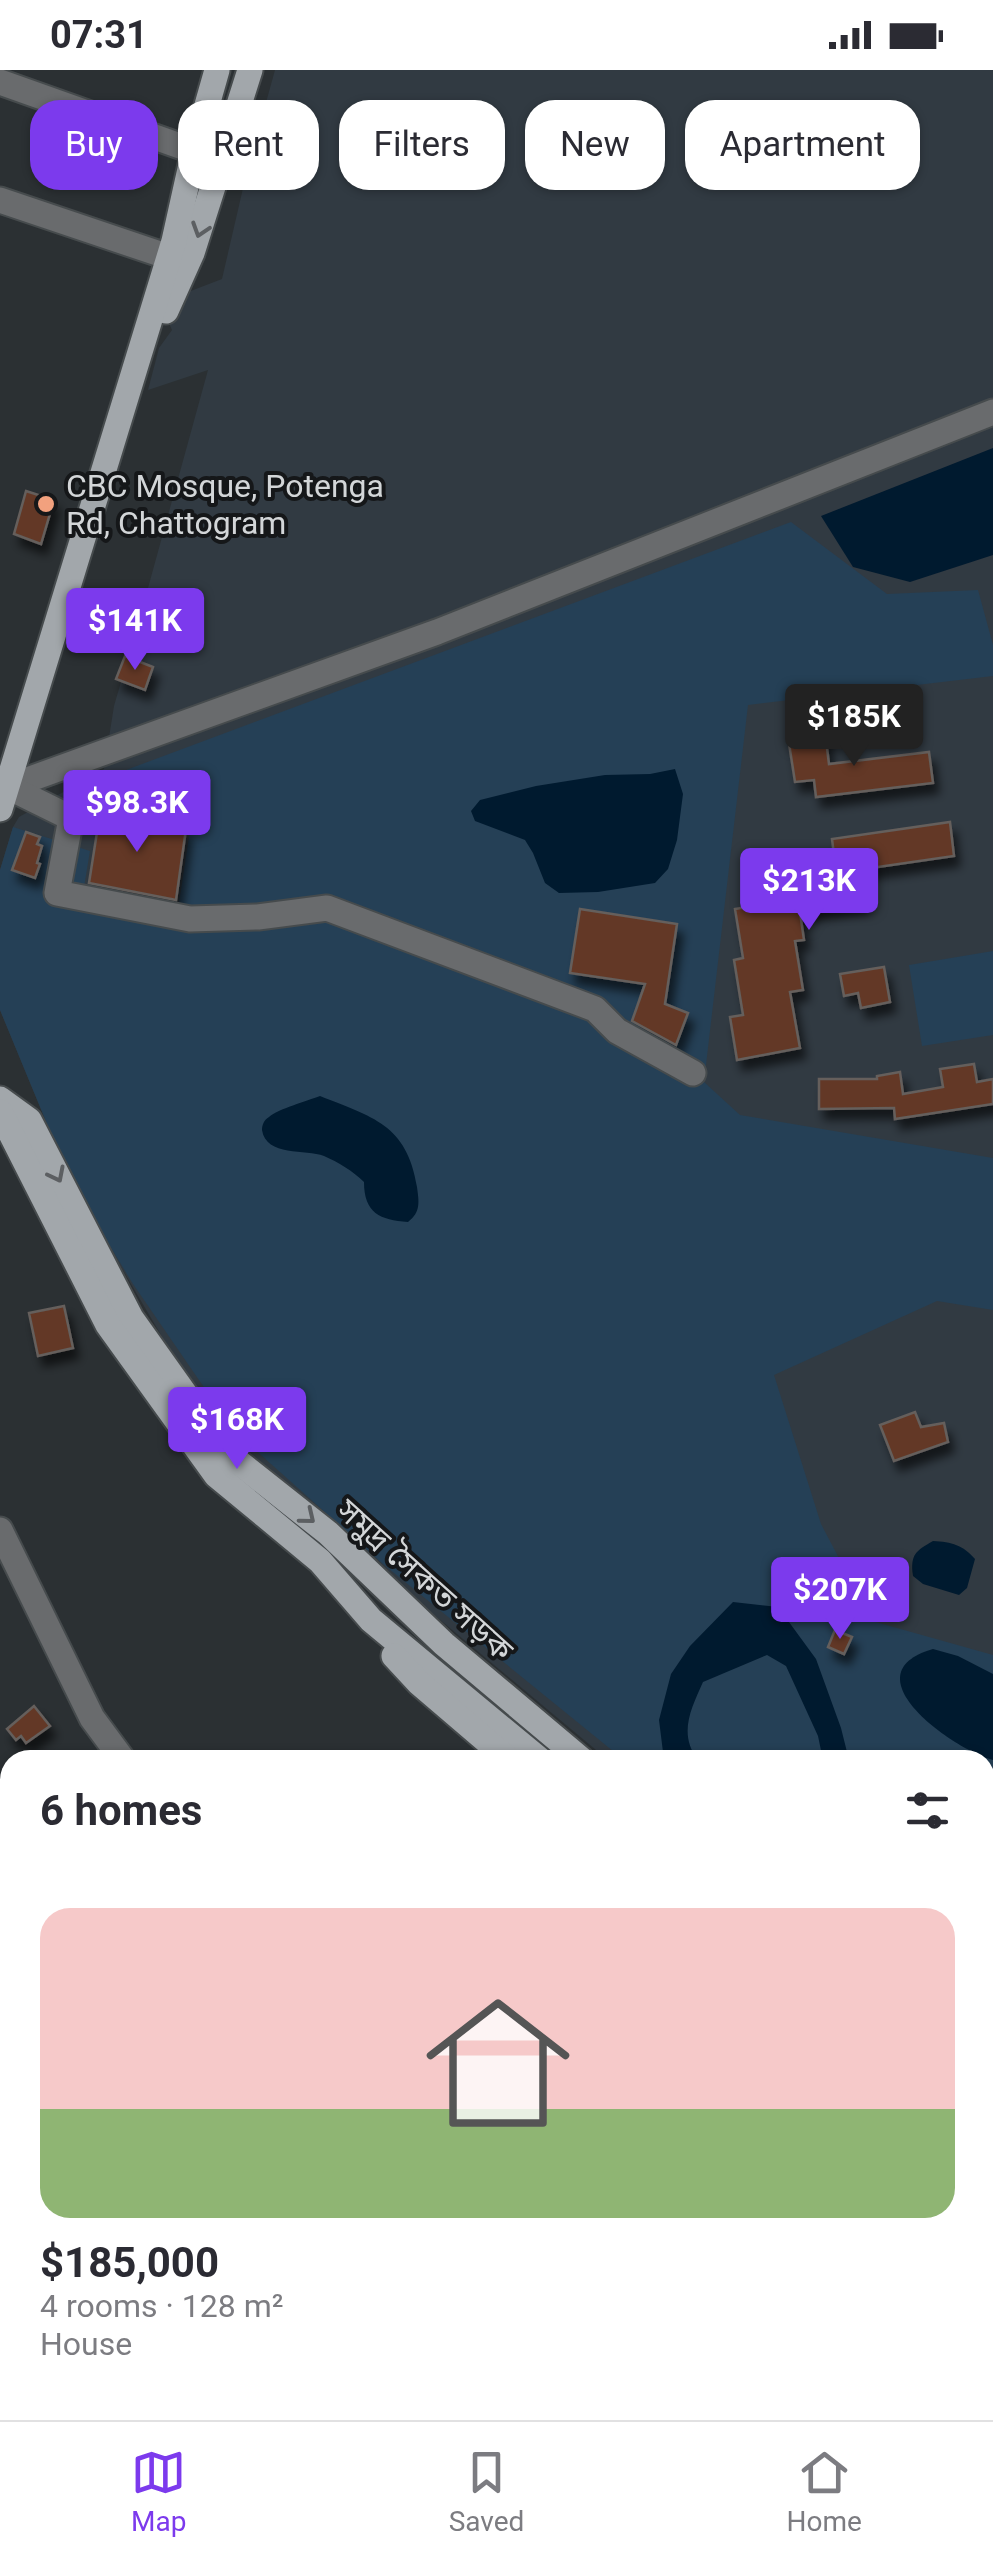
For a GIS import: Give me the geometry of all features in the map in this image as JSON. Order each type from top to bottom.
[{"type":"main road","points":[[209,100],[217,70]]},
{"type":"main road","points":[[124,402],[192,253],[250,70]]},
{"type":"main road","points":[[4,798],[169,257],[185,190]]},
{"type":"main road","name":"সমুদ্র সৈকত সড়ক","points":[[0,1099],[29,1120],[131,1318],[227,1452],[328,1534],[444,1644],[570,1750]]},
{"type":"main road","points":[[0,1112],[9,1148],[108,1325],[216,1475],[320,1561],[372,1620],[528,1750]]},
{"type":"main road","name":"সমুদ্র সৈকত সড়ক","points":[[9,1148],[89,1326],[204,1482],[299,1554],[420,1684],[497,1750]]},
{"type":"street","points":[[0,82],[178,146]]},
{"type":"street","points":[[0,200],[169,257]]},
{"type":"street","points":[[4,798],[993,412]]},
{"type":"street","points":[[4,798],[72,818],[56,892],[190,919],[258,917],[326,908],[595,1009],[617,1032],[693,1073]]},
{"type":"street","points":[[0,1530],[92,1718],[116,1750]]},
{"type":"shaded area","points":[[275,70],[993,70],[993,1750],[596,1750],[221,1437],[71,1182],[0,1010],[0,870],[19,817],[104,769],[121,682],[116,679],[125,656],[129,657],[208,370],[148,390],[159,348],[172,330],[167,319],[175,297],[222,279],[243,190],[319,190],[319,100],[267,100]]},
{"type":"shaded area","points":[[993,448],[993,555],[910,582],[853,567],[821,516]]},
{"type":"shaded area","points":[[791,522],[887,594],[978,590],[993,645],[993,676],[748,705],[704,1082],[740,1115],[993,1158],[993,1310],[937,1301],[774,1375],[821,1524],[872,1621],[993,1655],[993,1750],[612,1750],[383,1564],[234,1431],[133,1284],[71,1182],[0,1010],[0,870],[13,827],[90,851],[83,893],[178,909],[191,824],[115,811],[110,776]]},
{"type":"shaded area","points":[[675,769],[683,794],[677,840],[668,869],[655,883],[598,892],[559,893],[545,883],[525,840],[475,821],[471,811],[480,800],[536,786]]},
{"type":"shaded area","points":[[993,951],[993,1035],[922,1046],[909,965]]},
{"type":"shaded area","points":[[320,1096],[371,1117],[396,1136],[412,1166],[417,1187],[417,1210],[408,1222],[376,1213],[367,1201],[364,1182],[340,1164],[324,1156],[279,1148],[265,1139],[262,1128],[267,1118]]},
{"type":"shaded area","points":[[933,1541],[957,1545],[975,1559],[967,1588],[959,1595],[923,1584],[913,1576],[915,1554]]},
{"type":"shaded area","points":[[733,1602],[778,1607],[816,1659],[846,1750],[821,1750],[786,1666],[767,1655],[703,1682],[691,1712],[688,1731],[692,1750],[663,1750],[659,1720],[671,1674],[690,1646]]},
{"type":"shaded area","points":[[933,1649],[958,1656],[993,1674],[993,1750],[970,1750],[934,1727],[916,1710],[903,1692],[900,1675],[909,1661]]},
{"type":"building","points":[[26,491],[54,500],[41,544],[14,534]]},
{"type":"building","points":[[125,656],[153,667],[145,690],[116,679]]},
{"type":"building","points":[[825,732],[829,764],[929,752],[933,783],[816,797],[814,780],[795,782],[788,737]]},
{"type":"building","points":[[102,801],[111,817],[186,829],[176,900],[89,883],[98,826],[88,809]]},
{"type":"building","points":[[950,822],[954,856],[857,870],[863,902],[800,912],[804,940],[795,941],[803,990],[790,992],[800,1048],[737,1060],[730,1017],[743,1015],[734,960],[743,958],[735,909],[824,894],[819,866],[835,863],[832,839]]},
{"type":"building","points":[[26,832],[40,837],[37,844],[42,846],[35,878],[12,870]]},
{"type":"building","points":[[580,909],[677,924],[665,1004],[688,1013],[676,1045],[632,1021],[645,984],[570,973]]},
{"type":"building","points":[[884,967],[890,1002],[861,1008],[858,993],[844,996],[840,974]]},
{"type":"building","points":[[974,1064],[977,1082],[993,1079],[993,1104],[895,1119],[894,1108],[819,1109],[819,1079],[877,1079],[900,1072],[903,1094],[943,1087],[940,1069]]},
{"type":"building","points":[[64,1306],[73,1348],[38,1356],[29,1313]]},
{"type":"building","points":[[915,1412],[921,1427],[944,1423],[948,1442],[894,1461],[880,1425]]},
{"type":"building","points":[[835,1630],[852,1637],[844,1654],[828,1647]]},
{"type":"building","points":[[34,1706],[50,1726],[26,1743],[21,1736],[16,1740],[7,1729]]},
{"type":"place","name":"CBC Mosque, Potenga Rd, Chattogram","points":[[46,504]]}]
